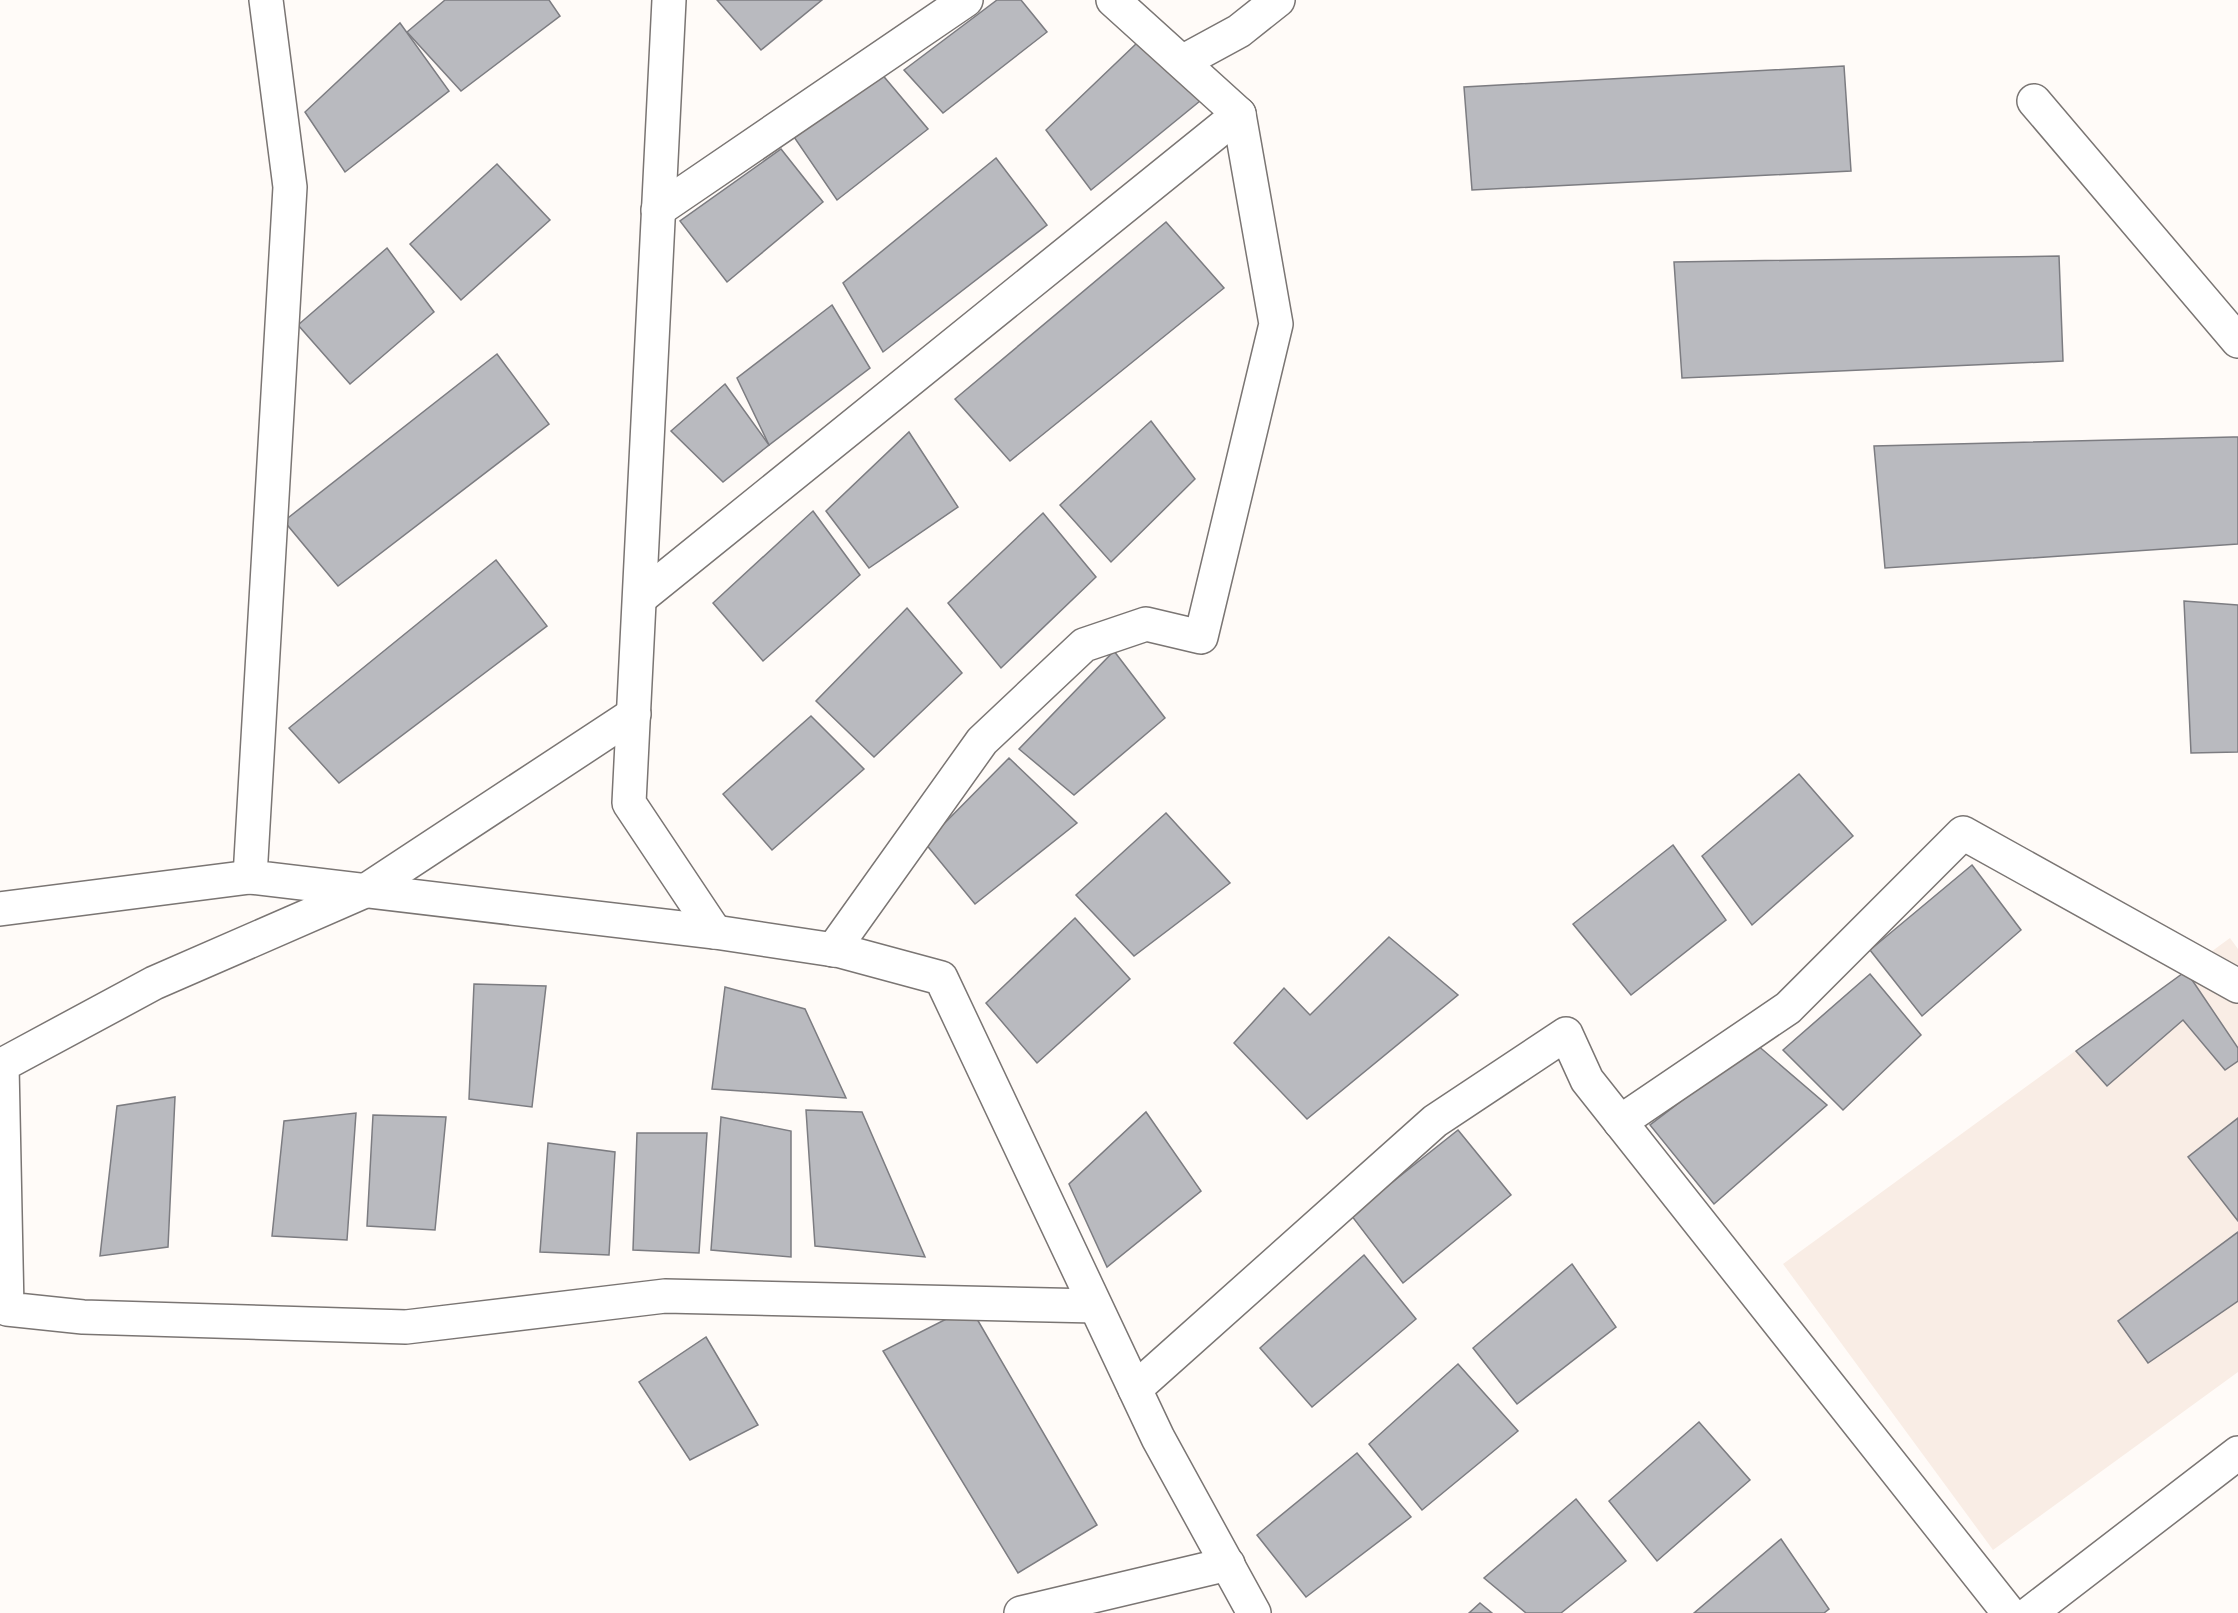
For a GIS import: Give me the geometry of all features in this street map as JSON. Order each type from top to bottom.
[{"type":"street","points":[[250,878],[290,187],[266,0]]},
{"type":"street","points":[[669,0],[629,803],[715,932]]},
{"type":"street","points":[[658,210],[966,0]]},
{"type":"street","points":[[833,950],[982,741],[1084,645],[1146,624],[1201,637],[1276,324],[1239,114],[1113,0]]},
{"type":"street","points":[[1182,62],[1239,31],[1278,0]]},
{"type":"street","points":[[2034,101],[2238,341]]},
{"type":"street","points":[[640,598],[1239,114]]},
{"type":"street","points":[[634,714],[365,891],[154,983],[1,1064],[7,1309],[83,1317],[405,1327],[665,1296],[1095,1306]]},
{"type":"street","points":[[1620,1122],[1788,1008],[1963,833],[2238,986]]},
{"type":"street","points":[[0,909],[250,878],[715,932],[833,950],[941,978],[1158,1438],[1254,1613]]},
{"type":"street","points":[[1135,1389],[1435,1121],[1566,1034],[1587,1080],[2009,1613]]},
{"type":"street","points":[[2030,1613],[2238,1454]]},
{"type":"street","points":[[1021,1613],[1228,1564]]},
{"type":"shaded area","points":[[2230,938],[2238,949],[2238,1372],[1993,1550],[1783,1264]]},
{"type":"building","points":[[445,0],[549,0],[560,16],[461,91],[407,32]]},
{"type":"building","points":[[717,0],[822,0],[761,50]]},
{"type":"building","points":[[997,0],[1021,0],[1047,32],[943,113],[904,70]]},
{"type":"building","points":[[400,23],[449,91],[345,172],[305,112]]},
{"type":"building","points":[[1138,42],[1200,101],[1091,190],[1046,130]]},
{"type":"building","points":[[1844,66],[1851,171],[1472,190],[1464,87]]},
{"type":"building","points":[[880,72],[928,129],[837,200],[794,137]]},
{"type":"building","points":[[781,149],[823,202],[727,282],[680,221]]},
{"type":"building","points":[[996,158],[1047,225],[883,352],[843,283]]},
{"type":"building","points":[[497,164],[550,220],[461,300],[410,244]]},
{"type":"building","points":[[1166,222],[1224,288],[1010,461],[955,399]]},
{"type":"building","points":[[387,248],[434,312],[350,384],[298,325]]},
{"type":"building","points":[[2059,256],[2063,361],[1682,378],[1674,262]]},
{"type":"building","points":[[832,305],[870,368],[769,445],[737,378]]},
{"type":"building","points":[[497,354],[549,424],[338,586],[284,521]]},
{"type":"building","points":[[725,384],[769,445],[723,482],[671,431]]},
{"type":"building","points":[[1151,421],[1195,479],[1111,562],[1060,505]]},
{"type":"building","points":[[909,432],[958,507],[869,568],[826,511]]},
{"type":"building","points":[[2238,437],[2238,544],[1885,568],[1874,446]]},
{"type":"building","points":[[813,511],[860,575],[763,661],[713,603]]},
{"type":"building","points":[[1043,513],[1096,577],[1001,668],[948,603]]},
{"type":"building","points":[[496,560],[547,626],[339,783],[289,728]]},
{"type":"building","points":[[2184,601],[2238,605],[2238,752],[2191,753]]},
{"type":"building","points":[[907,608],[962,673],[874,757],[816,701]]},
{"type":"building","points":[[1114,651],[1165,718],[1074,795],[1019,749]]},
{"type":"building","points":[[811,716],[864,769],[772,850],[723,794]]},
{"type":"building","points":[[1009,758],[1077,823],[975,904],[925,843]]},
{"type":"building","points":[[1799,774],[1853,836],[1752,925],[1702,856]]},
{"type":"building","points":[[1166,813],[1230,883],[1134,956],[1076,895]]},
{"type":"building","points":[[1673,845],[1726,920],[1631,995],[1573,924]]},
{"type":"building","points":[[1972,865],[2021,930],[1922,1016],[1870,950]]},
{"type":"building","points":[[1075,918],[1130,979],[1037,1063],[986,1003]]},
{"type":"building","points":[[1389,937],[1458,995],[1307,1119],[1234,1043],[1284,988],[1310,1015]]},
{"type":"building","points":[[2186,971],[2238,1048],[2238,1061],[2225,1070],[2183,1020],[2107,1086],[2076,1051]]},
{"type":"building","points":[[1870,974],[1921,1035],[1843,1110],[1783,1050]]},
{"type":"building","points":[[474,984],[546,986],[532,1107],[469,1099]]},
{"type":"building","points":[[725,987],[805,1009],[846,1098],[712,1089]]},
{"type":"building","points":[[1756,1044],[1827,1105],[1714,1204],[1650,1125]]},
{"type":"building","points":[[175,1097],[168,1247],[100,1256],[117,1106]]},
{"type":"building","points":[[806,1110],[862,1112],[925,1257],[815,1246]]},
{"type":"building","points":[[1146,1112],[1201,1191],[1107,1267],[1069,1184]]},
{"type":"building","points":[[356,1113],[347,1240],[272,1236],[284,1121]]},
{"type":"building","points":[[373,1115],[446,1117],[435,1230],[367,1226]]},
{"type":"building","points":[[721,1117],[791,1131],[791,1257],[711,1250]]},
{"type":"building","points":[[2238,1118],[2238,1221],[2188,1157]]},
{"type":"building","points":[[1458,1130],[1511,1195],[1403,1283],[1351,1215]]},
{"type":"building","points":[[637,1133],[707,1133],[699,1253],[633,1250]]},
{"type":"building","points":[[548,1143],[615,1152],[609,1255],[540,1252]]},
{"type":"building","points":[[2238,1232],[2238,1301],[2148,1363],[2118,1321]]},
{"type":"building","points":[[1364,1255],[1416,1319],[1312,1407],[1260,1348]]},
{"type":"building","points":[[1572,1264],[1616,1327],[1517,1404],[1473,1348]]},
{"type":"building","points":[[970,1307],[1097,1525],[1018,1573],[883,1351]]},
{"type":"building","points":[[706,1337],[758,1425],[690,1460],[639,1382]]},
{"type":"building","points":[[1458,1364],[1518,1431],[1422,1510],[1369,1444]]},
{"type":"building","points":[[1699,1422],[1750,1480],[1657,1561],[1609,1501]]},
{"type":"building","points":[[1357,1453],[1411,1517],[1306,1597],[1257,1535]]},
{"type":"building","points":[[1576,1499],[1626,1561],[1561,1613],[1526,1613],[1484,1578]]},
{"type":"building","points":[[1781,1539],[1829,1609],[1824,1613],[1694,1613]]},
{"type":"building","points":[[1480,1603],[1492,1613],[1469,1613]]}]
